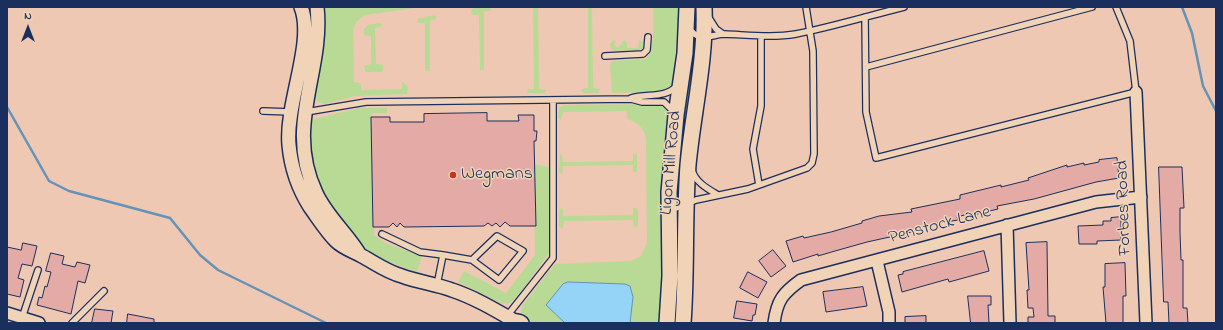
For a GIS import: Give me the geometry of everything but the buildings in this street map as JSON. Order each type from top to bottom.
[{"type":"main road","name":"Ligon Mill Road","points":[[667,323],[670,276],[669,192],[676,115],[687,25],[687,7]]},
{"type":"main road","name":"Ligon Mill Road","points":[[683,323],[685,291],[686,202],[689,161],[704,38],[705,7]]},
{"type":"street","points":[[301,7],[304,21],[304,38],[301,63],[290,112],[288,143],[296,180],[318,219],[336,241],[348,250],[360,255],[379,267],[401,276],[437,286],[480,301],[514,321]]},
{"type":"street","points":[[315,192],[304,149],[302,131],[304,112],[316,49],[317,7]]},
{"type":"street","name":"Forbes Road","points":[[1136,92],[1146,323]]},
{"type":"street","points":[[290,112],[294,122],[296,156],[307,181],[332,220],[352,242],[360,255]]},
{"type":"street","name":"Penstock Lane","points":[[774,323],[776,309],[786,291],[802,280],[1096,202],[1141,197]]},
{"type":"street","points":[[1007,225],[1010,323]]},
{"type":"street","points":[[877,261],[889,312],[889,323]]},
{"type":"street","points":[[7,314],[39,323]]},
{"type":"lane","points":[[705,7],[712,24],[723,34]]},
{"type":"lane","points":[[669,211],[686,202],[730,194],[759,185],[807,168],[812,163],[814,154],[813,58],[806,7]]},
{"type":"lane","points":[[687,25],[692,32],[704,38],[716,37],[723,34],[761,36],[795,34],[904,7]]},
{"type":"lane","points":[[866,67],[1092,7]]},
{"type":"lane","points":[[865,17],[866,112],[876,158],[1136,92],[1130,41],[1116,7]]},
{"type":"lane","points":[[759,185],[753,149],[761,106],[761,36]]},
{"type":"lane","points":[[605,56],[643,54],[647,50],[648,37]]},
{"type":"lane","points":[[631,99],[642,95],[663,95],[674,89],[681,82]]},
{"type":"lane","points":[[263,111],[304,112],[366,102],[631,99],[642,102],[664,102],[676,115]]},
{"type":"lane","points":[[514,321],[553,258],[553,100]]},
{"type":"lane","points":[[689,161],[693,174],[705,188],[718,195]]},
{"type":"lane","points":[[382,234],[420,252],[472,260],[499,280],[523,251],[497,236],[472,260]]},
{"type":"lane","points":[[437,286],[443,255]]},
{"type":"lane","points":[[22,318],[38,270]]},
{"type":"lane","points":[[72,323],[104,291]]},
{"type":"green space","points":[[324,7],[422,7],[365,15],[357,21],[353,29],[354,82],[360,83],[362,90],[402,89],[403,82],[408,87],[407,94],[355,96],[324,104],[317,101],[313,96],[315,78],[323,53]]},
{"type":"green space","points":[[479,7],[491,7],[490,11],[484,11],[484,70],[480,70],[479,15],[473,15],[471,13],[472,9]]},
{"type":"green space","points":[[533,7],[538,7],[539,89],[546,90],[545,93],[527,92],[528,89],[534,89]]},
{"type":"green space","points":[[588,7],[592,7],[593,88],[600,89],[599,93],[583,93],[581,91],[582,89],[588,88]]},
{"type":"green space","points":[[653,7],[680,7],[672,84],[665,91],[659,92],[612,93],[610,64],[612,61],[645,59],[649,56],[653,39]]},
{"type":"green space","points":[[434,15],[436,16],[436,19],[430,20],[430,71],[425,71],[425,23],[418,23],[417,19]]},
{"type":"green space","points":[[380,23],[383,26],[375,28],[376,64],[383,65],[383,71],[365,72],[364,66],[371,64],[371,36],[364,35],[364,29],[368,25]]},
{"type":"green space","points":[[616,40],[614,45],[618,48],[624,40],[627,42],[627,48],[638,48],[639,40],[643,42],[643,48],[639,50],[614,51],[611,49],[610,44],[612,41]]},
{"type":"green space","points":[[693,40],[696,46],[679,199],[677,199],[674,191]]},
{"type":"green space","points":[[661,104],[670,112],[662,323],[630,323],[632,290],[625,284],[568,282],[546,305],[565,323],[527,323],[521,314],[522,306],[555,264],[631,261],[641,256],[647,243],[646,139],[644,131],[637,123],[627,119],[627,111],[563,112],[561,120],[558,118],[559,108],[564,105]]},
{"type":"green space","points":[[359,108],[387,108],[387,113],[371,113],[374,235],[385,243],[422,256],[417,272],[383,260],[367,250],[341,227],[311,170],[308,123],[314,119]]},
{"type":"green space","points":[[636,153],[637,171],[635,173],[633,171],[633,165],[563,166],[562,174],[559,172],[560,154],[562,155],[563,162],[633,161],[633,154]]},
{"type":"green space","points":[[534,164],[549,167],[550,252],[517,297],[510,303],[503,304],[458,282],[464,271],[506,293],[535,255]]},
{"type":"green space","points":[[560,208],[563,209],[563,216],[633,215],[633,208],[636,208],[638,209],[638,226],[634,227],[633,220],[564,221],[563,227],[561,228],[559,226]]},
{"type":"water","points":[[568,282],[625,284],[630,286],[633,297],[630,323],[565,323],[546,305],[563,284]]},
{"type":"waterway","points":[[1182,7],[1192,33],[1203,86],[1216,111]]},
{"type":"waterway","points":[[7,107],[49,181],[69,191],[170,218],[200,255],[218,270],[326,323]]},
{"type":"place","name":"Wegmans","points":[[453,175]]}]
